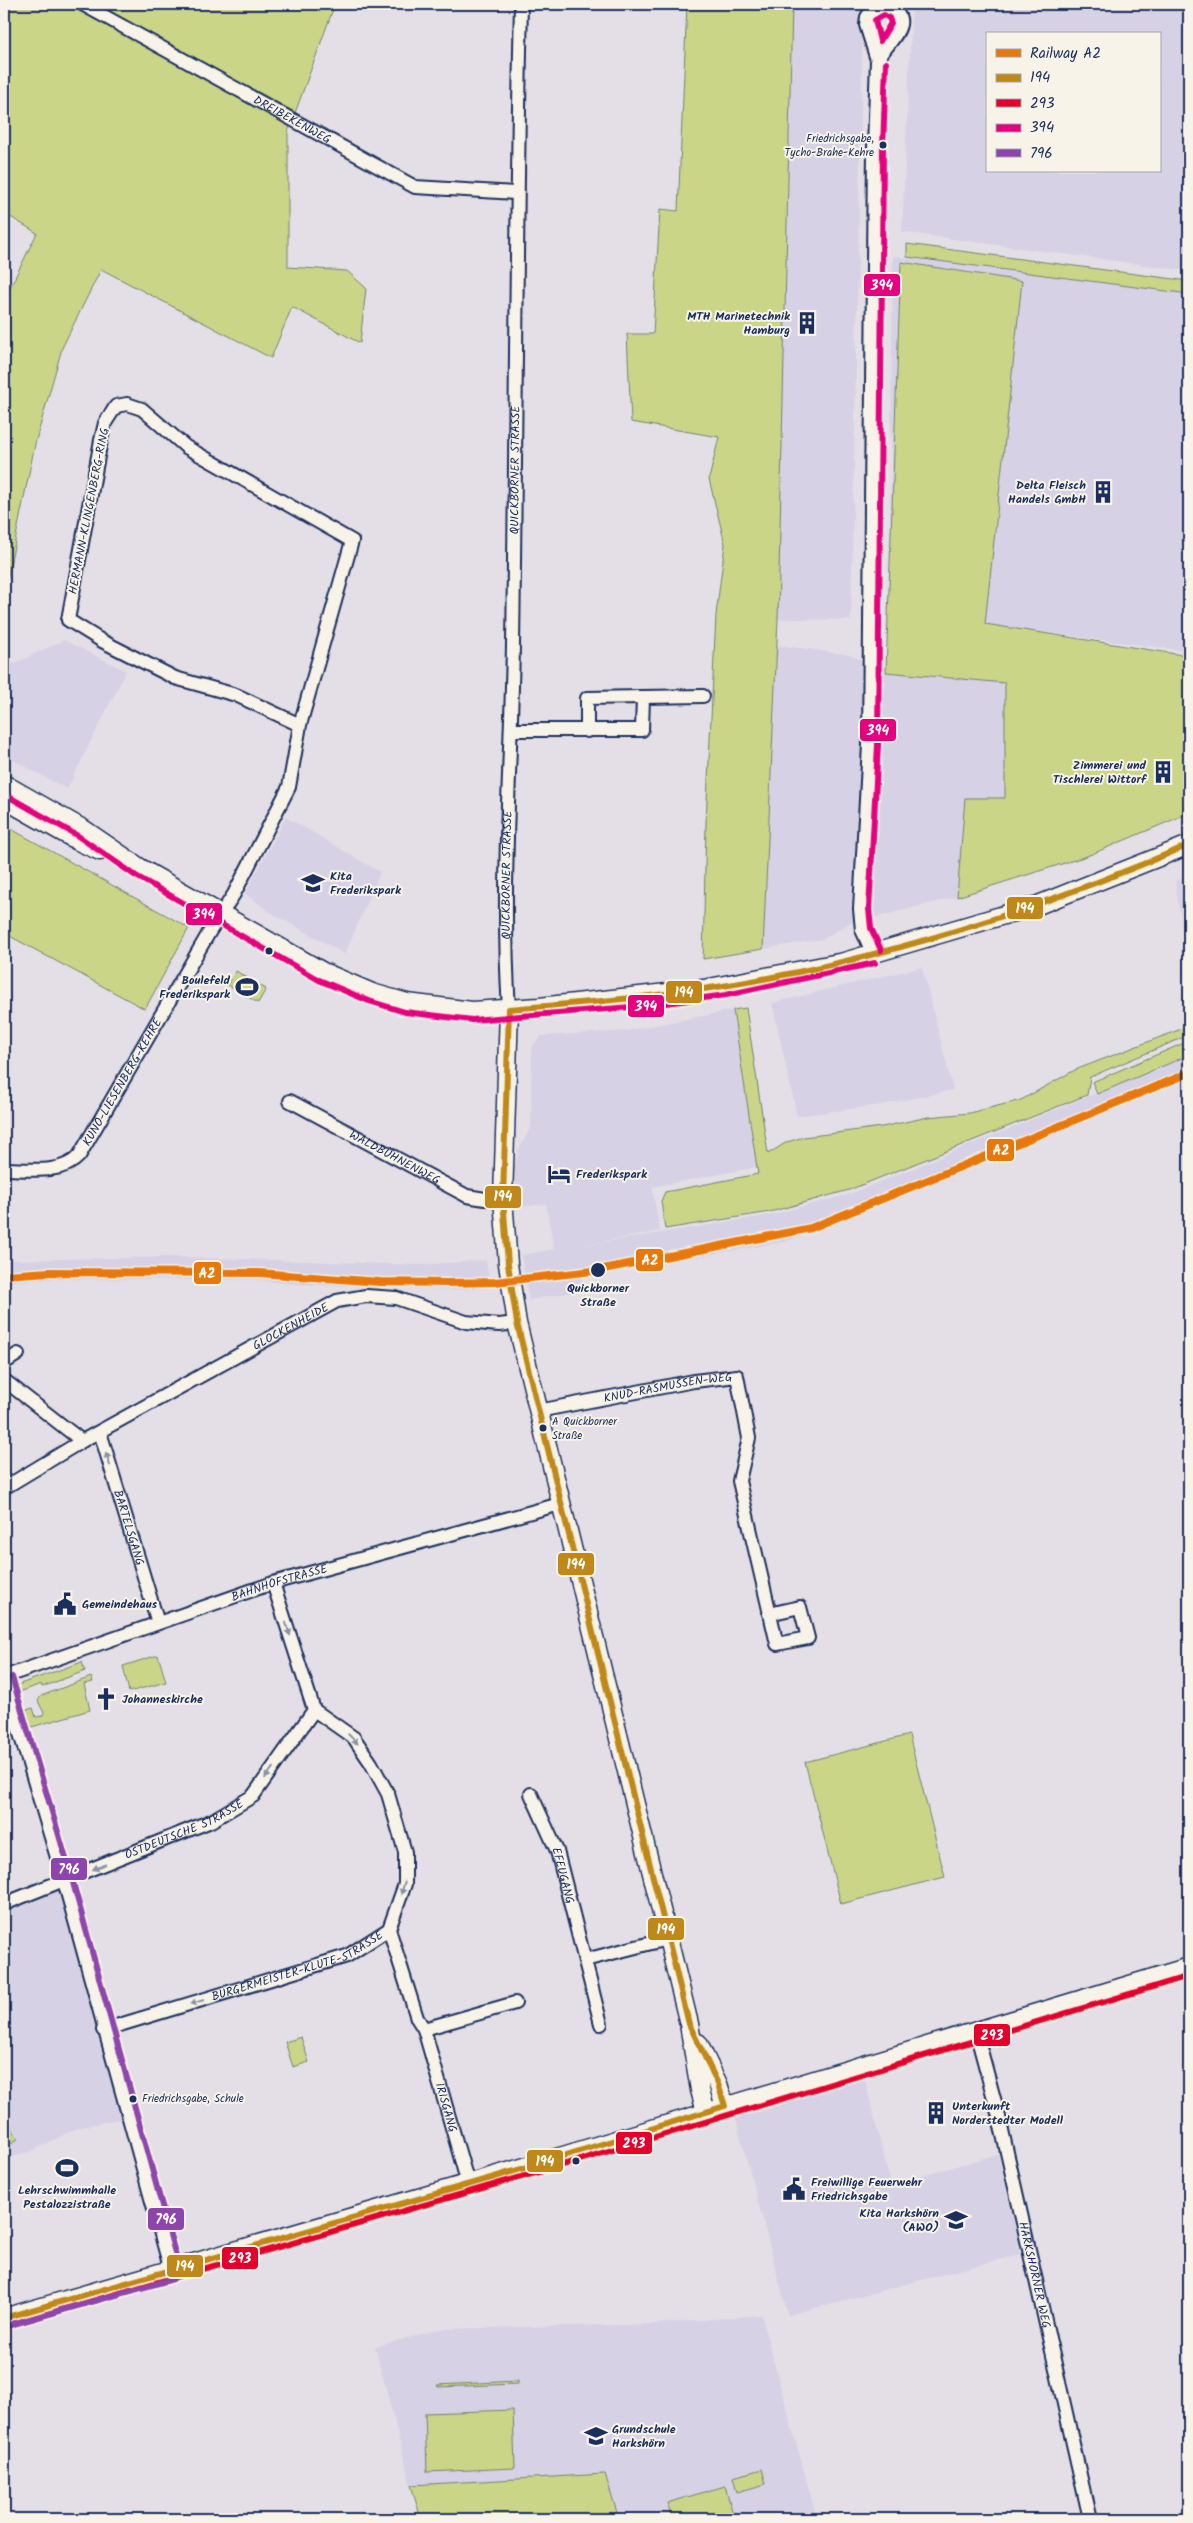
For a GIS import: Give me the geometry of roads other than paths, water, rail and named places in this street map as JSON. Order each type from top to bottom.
[{"type":"street","name":"DREIBEKENWEG","points":[[82,4],[415,187],[516,194]]},
{"type":"street","name":"QUICKBORNER STRASSE","points":[[521,4],[516,194],[512,730],[507,876],[509,1009],[503,1199],[508,1264],[517,1322],[560,1504],[689,2024],[699,2085],[706,2112]]},
{"type":"street","points":[[872,954],[862,930],[860,910],[869,745],[874,177],[877,60]]},
{"type":"street","name":"HERMANN-KLINGENBERG-RING","points":[[220,914],[234,894],[289,786],[300,725],[352,541],[186,447],[142,409],[127,404],[116,406],[105,423],[101,440],[68,620],[102,641],[175,678],[236,695],[300,725]]},
{"type":"street","points":[[587,731],[587,698],[703,696]]},
{"type":"street","points":[[512,730],[642,730],[643,697]]},
{"type":"street","points":[[4,784],[83,829],[140,868],[324,972],[372,993],[406,1003],[447,1010],[509,1009],[704,989],[813,969],[872,954],[1038,905],[1189,845]]},
{"type":"street","points":[[4,799],[78,841],[140,868]]},
{"type":"street","name":"KUNO-LIESENBERG-KEHRE","points":[[4,1169],[57,1168],[67,1166],[79,1156],[220,914]]},
{"type":"street","name":"WALDBÜHNENWEG","points":[[290,1101],[467,1196],[503,1199]]},
{"type":"street","name":"GLOCKENHEIDE","points":[[4,1488],[82,1441],[337,1300],[366,1296],[396,1298],[466,1322],[499,1325],[517,1322]]},
{"type":"street","points":[[4,1362],[18,1354]]},
{"type":"street","name":"KNUD-RASMUSSEN-WEG","points":[[538,1411],[694,1381],[737,1376],[750,1438],[739,1481],[769,1614]]},
{"type":"street","points":[[4,1380],[82,1441]]},
{"type":"street","name":"BARTELSGANG","points":[[100,1432],[158,1623]]},
{"type":"street","name":"BAHNHOFSTRASSE","points":[[4,1678],[273,1583],[560,1504]]},
{"type":"street","points":[[273,1583],[314,1710]]},
{"type":"street","points":[[4,1678],[64,1881],[103,2030],[171,2271]]},
{"type":"street","name":"OSTDEUTSCHE STRASSE","points":[[4,1904],[211,1821],[252,1796],[314,1710]]},
{"type":"street","name":"BÜRGERMEISTER-KLUTE-STRASSE","points":[[103,2030],[347,1956],[389,1929],[405,1884],[405,1852],[388,1794],[371,1763],[354,1738],[314,1710]]},
{"type":"street","name":"EFEUGANG","points":[[531,1794],[557,1851],[602,2024]]},
{"type":"street","name":"IRISGANG","points":[[389,1929],[417,2018],[424,2029],[468,2184]]},
{"type":"street","points":[[585,1960],[668,1939]]},
{"type":"street","points":[[4,2318],[468,2184],[1189,1967]]},
{"type":"street","points":[[424,2029],[514,2003]]},
{"type":"street","name":"QUICKBORNER STRASSE","points":[[689,2024],[718,2084],[725,2106]]},
{"type":"street","name":"HARKSHÖRNER WEG","points":[[976,2032],[999,2117],[1090,2519]]},
{"type":"rail line","name":"A2","points":[[4,1275],[49,1272],[259,1273],[380,1282],[447,1283],[495,1282],[593,1271],[811,1228],[1189,1073]]},
{"type":"place","name":"Friedrichsgabe, Tycho-Brahe-Kehre","points":[[883,145]]},
{"type":"place","name":"MTH Marinetechnik Hamburg","points":[[807,323]]},
{"type":"place","name":"Delta Fleisch Handels GmbH","points":[[1103,492]]},
{"type":"place","name":"Zimmerei und Tischlerei Wittorf","points":[[1163,772]]},
{"type":"place","name":"Kita Frederikspark","points":[[313,883]]},
{"type":"place","name":"Boulefeld Frederikspark","points":[[247,987]]},
{"type":"place","name":"Frederikspark","points":[[559,1174]]},
{"type":"place","name":"Quickborner Straße","points":[[598,1270]]},
{"type":"place","name":"A Quickborner Straße","points":[[543,1428]]},
{"type":"place","name":"Gemeindehaus","points":[[65,1604]]},
{"type":"place","name":"Johanneskirche","points":[[106,1699]]},
{"type":"place","name":"Friedrichsgabe, Schule","points":[[133,2099]]},
{"type":"place","name":"Unterkunft Norderstedter Modell","points":[[936,2113]]},
{"type":"place","name":"Lehrschwimmhalle Pestalozzistraße","points":[[67,2168]]},
{"type":"place","name":"Freiwillige Feuerwehr Friedrichsgabe","points":[[794,2189]]},
{"type":"place","name":"Kita Harkshörn (AWO)","points":[[956,2220]]},
{"type":"place","name":"Grundschule Harkshörn","points":[[596,2436]]}]
